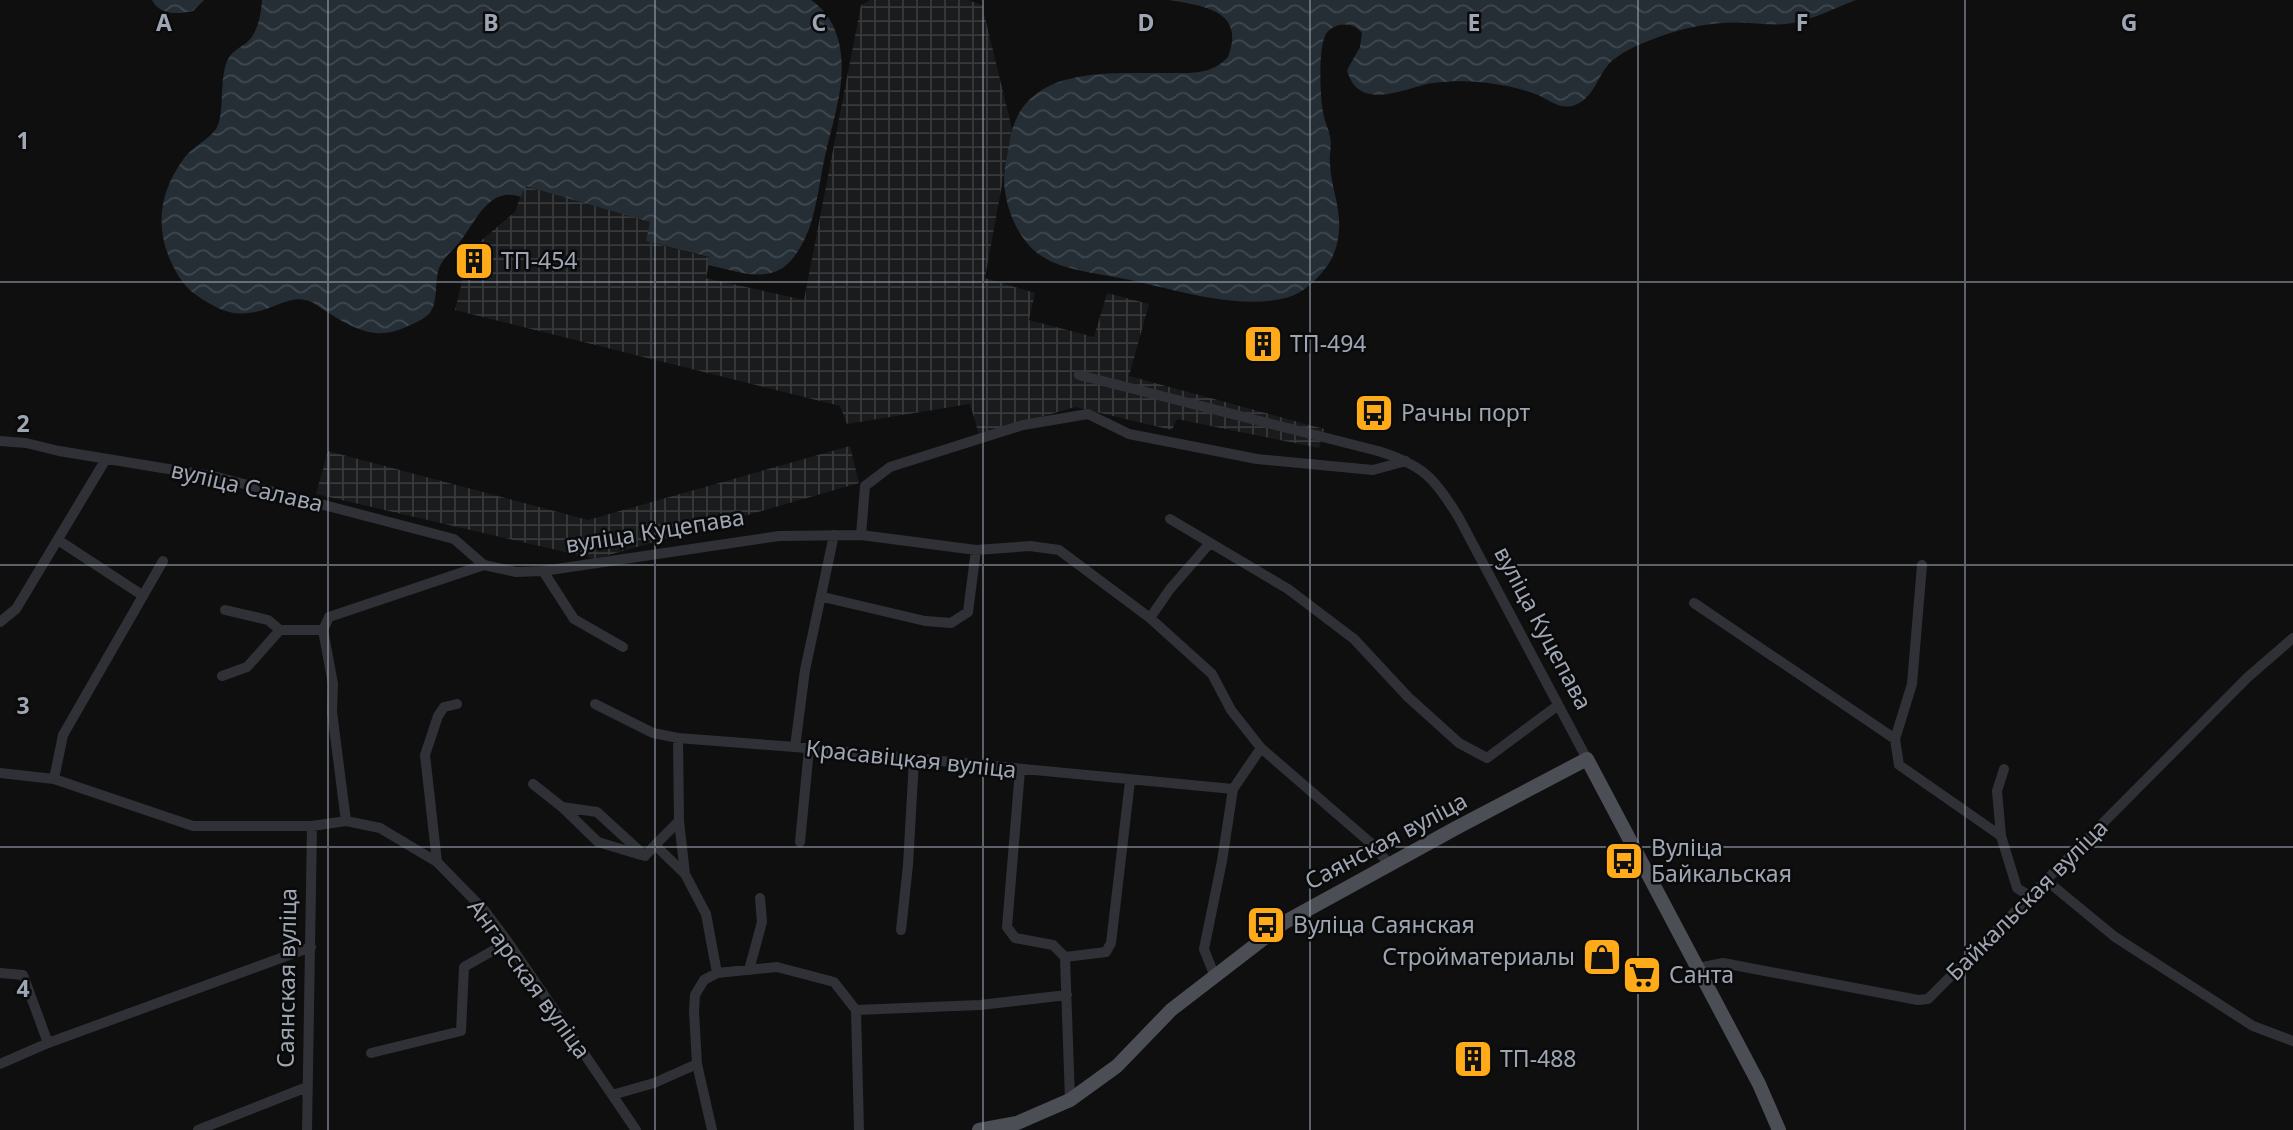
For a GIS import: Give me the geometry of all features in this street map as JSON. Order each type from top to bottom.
[{"type":"main road","name":"Саянская вуліца","points":[[979,1130],[1017,1123],[1070,1100],[1117,1066],[1171,1010],[1285,922],[1587,759]]},
{"type":"main road","name":"вуліца Куцепава","points":[[1587,759],[1782,1130]]},
{"type":"street","name":"вуліца Куцепава","points":[[1079,375],[1365,448],[1422,469],[1450,502],[1587,759]]},
{"type":"street","points":[[861,535],[865,486],[890,467],[1023,425],[1088,414],[1129,433],[1257,459],[1373,470],[1406,461]]},
{"type":"street","name":"вуліца Салава","points":[[0,441],[26,443],[217,477],[454,539],[484,565]]},
{"type":"street","points":[[0,622],[16,609],[106,459]]},
{"type":"street","points":[[1170,519],[1288,589],[1354,639],[1408,697],[1459,743],[1487,758],[1557,706]]},
{"type":"street","name":"вуліца Куцепава","points":[[484,565],[516,572],[542,571],[779,536],[834,535]]},
{"type":"street","points":[[795,747],[805,670],[834,535],[861,535],[976,550],[1030,546],[1059,550],[1150,618],[1212,674],[1231,710],[1261,748],[1373,845],[1390,864]]},
{"type":"street","points":[[58,540],[142,595]]},
{"type":"street","points":[[1150,618],[1170,589],[1210,543]]},
{"type":"street","points":[[822,597],[925,621],[951,623],[968,612],[976,550]]},
{"type":"street","points":[[54,779],[63,735],[163,561]]},
{"type":"street","points":[[346,821],[332,712],[333,684],[323,630],[329,617],[484,565]]},
{"type":"street","points":[[1922,565],[1912,684],[1895,739],[1899,765],[2001,836]]},
{"type":"street","points":[[542,571],[573,619],[622,647]]},
{"type":"street","points":[[1694,603],[1895,739]]},
{"type":"street","points":[[225,610],[268,621],[280,630],[323,630]]},
{"type":"street","points":[[222,676],[247,667],[280,630]]},
{"type":"street","name":"Байкальская вуліца","points":[[1698,968],[1723,963],[1918,1000],[1928,999],[2248,677],[2293,638]]},
{"type":"street","name":"Красавіцкая вуліца","points":[[595,704],[653,733],[678,738],[1233,789]]},
{"type":"street","points":[[437,862],[425,755],[438,716],[444,707],[457,705]]},
{"type":"street","points":[[678,738],[679,821],[685,874]]},
{"type":"street","points":[[1215,976],[1204,949],[1233,789],[1261,748]]},
{"type":"street","points":[[800,842],[809,749]]},
{"type":"street","points":[[901,930],[914,760]]},
{"type":"street","points":[[2004,769],[1997,791],[2001,836],[2017,888],[2031,897]]},
{"type":"street","points":[[1020,770],[1007,928],[1015,937],[1053,945],[1066,957],[1070,1100]]},
{"type":"street","name":"Ангарская вуліца","points":[[0,772],[54,779],[192,826],[312,826],[346,821],[380,828],[437,862],[484,910],[636,1130]]},
{"type":"street","points":[[1066,957],[1105,952],[1111,943],[1129,781]]},
{"type":"street","points":[[533,784],[562,807],[598,842],[645,856]]},
{"type":"street","points":[[562,807],[597,812],[645,856]]},
{"type":"street","points":[[645,856],[679,821]]},
{"type":"street","name":"Саянская вуліца","points":[[307,1130],[312,826]]},
{"type":"street","points":[[655,845],[685,874],[706,914],[717,974]]},
{"type":"street","points":[[2047,881],[2115,937],[2138,952],[2253,1026],[2293,1041]]},
{"type":"street","points":[[749,970],[762,922],[760,898]]},
{"type":"street","points":[[371,1053],[461,1031],[464,967],[508,942]]},
{"type":"street","points":[[0,1064],[48,1043],[311,947]]},
{"type":"street","points":[[712,1130],[696,1065],[695,995],[704,980],[717,974],[777,967],[834,982],[856,1010],[859,1130]]},
{"type":"street","points":[[0,973],[23,975],[48,1043]]},
{"type":"street","points":[[856,1010],[980,1005],[1067,995]]},
{"type":"street","points":[[612,1095],[654,1083],[696,1065]]},
{"type":"street","points":[[198,1130],[307,1087]]},
{"type":"shaded area","points":[[870,0],[968,0],[982,5],[1012,129],[985,278],[1035,293],[1029,320],[1094,337],[1107,293],[1149,304],[1129,376],[1324,429],[1319,448],[1177,419],[1172,430],[1075,407],[979,435],[970,404],[847,424],[840,406],[455,310],[470,250],[515,212],[524,186],[651,222],[646,241],[710,258],[706,278],[804,300],[861,5]]},
{"type":"shaded area","points":[[850,446],[859,483],[595,559],[316,494],[328,451],[588,520]]},
{"type":"water","points":[[152,0],[204,0],[193,11],[176,13],[160,9]]},
{"type":"water","points":[[262,0],[811,0],[828,17],[835,31],[842,68],[837,106],[807,235],[797,253],[783,268],[769,273],[742,273],[708,265],[709,257],[646,241],[650,222],[525,186],[521,197],[501,196],[479,214],[439,268],[434,304],[429,314],[406,327],[373,333],[353,327],[313,303],[300,299],[248,313],[223,310],[192,292],[178,274],[163,238],[162,210],[169,183],[176,170],[185,157],[216,129],[219,123],[227,61],[250,39],[256,29]]},
{"type":"water","points":[[1169,0],[1856,0],[1813,17],[1786,24],[1714,24],[1651,40],[1613,60],[1586,98],[1567,107],[1518,89],[1475,82],[1435,83],[1390,94],[1369,94],[1359,90],[1347,70],[1360,47],[1362,33],[1349,25],[1334,27],[1327,32],[1323,40],[1320,72],[1322,105],[1331,140],[1331,173],[1339,214],[1334,252],[1320,275],[1300,292],[1281,299],[1242,301],[1223,300],[1059,265],[1040,255],[1021,235],[1007,200],[1005,168],[1017,118],[1030,99],[1049,86],[1071,78],[1095,75],[1201,72],[1215,67],[1228,57],[1232,41],[1231,29],[1226,20],[1207,8]]},
{"type":"place","name":"ТП-454","points":[[474,261]]},
{"type":"place","name":"ТП-494","points":[[1263,344]]},
{"type":"place","name":"Рачны порт","points":[[1374,413]]},
{"type":"place","name":"Вуліца Байкальская","points":[[1624,861]]},
{"type":"place","name":"Вуліца Саянская","points":[[1266,925]]},
{"type":"place","name":"Стройматериалы","points":[[1602,957]]},
{"type":"place","name":"Санта","points":[[1642,975]]},
{"type":"place","name":"ТП-488","points":[[1473,1059]]}]
